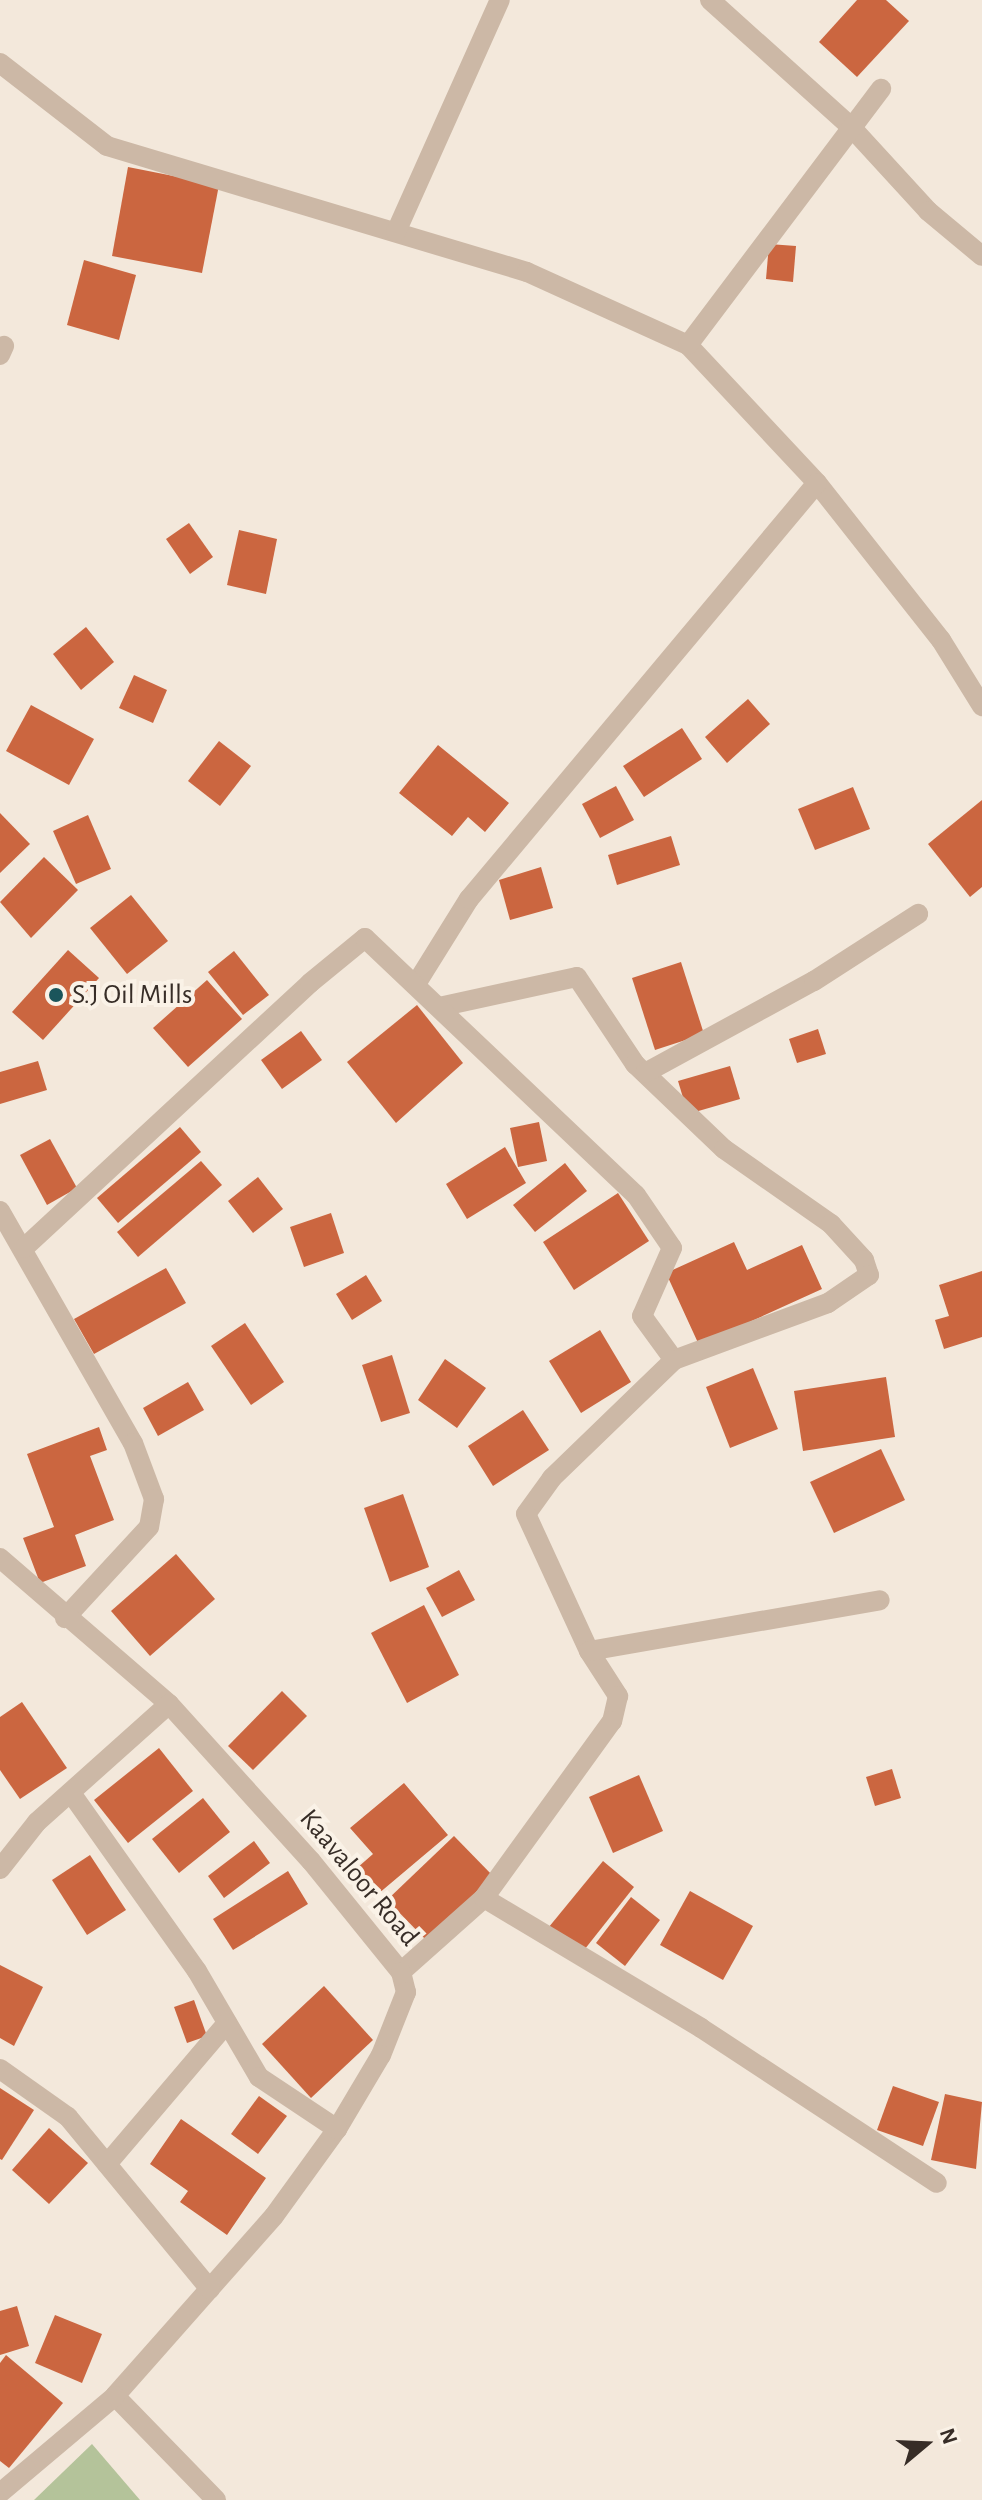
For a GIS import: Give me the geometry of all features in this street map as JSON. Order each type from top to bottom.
[{"type":"street","points":[[396,232],[500,0]]},
{"type":"street","points":[[710,0],[852,128],[928,211],[982,256]]},
{"type":"street","points":[[0,63],[107,146],[527,272],[688,345],[817,483],[941,640],[982,706]]},
{"type":"street","points":[[688,345],[881,89]]},
{"type":"street","points":[[416,984],[469,899],[817,483]]},
{"type":"street","points":[[645,1073],[814,981],[918,914]]},
{"type":"street","points":[[24,1248],[310,983],[365,938],[636,1195],[672,1248],[642,1316],[674,1360]]},
{"type":"street","points":[[401,1972],[484,1898],[612,1721],[618,1696],[589,1651],[526,1514],[552,1478],[674,1360],[828,1303],[869,1275],[864,1260],[831,1224],[724,1149],[645,1073],[577,977],[439,1007]]},
{"type":"street","points":[[0,1211],[24,1248],[133,1443],[154,1499],[149,1527],[65,1618]]},
{"type":"street","name":"Kaavaloor Road","points":[[0,1558],[65,1618],[169,1704],[311,1861],[401,1972],[406,1992],[396,2021],[337,2129],[274,2216],[115,2396],[0,2493]]},
{"type":"street","points":[[589,1651],[880,1600]]},
{"type":"street","points":[[0,1869],[37,1822],[169,1704]]},
{"type":"street","points":[[71,1793],[197,1971],[259,2077],[337,2129]]},
{"type":"street","points":[[484,1898],[701,2028],[937,2183]]},
{"type":"street","points":[[107,2164],[227,2023]]},
{"type":"street","points":[[0,2069],[68,2117],[210,2289]]},
{"type":"street","points":[[115,2396],[216,2500]]},
{"type":"green space","points":[[92,2444],[140,2500],[34,2500]]},
{"type":"building","points":[[857,0],[886,0],[909,21],[857,77],[819,42]]},
{"type":"building","points":[[128,167],[219,185],[202,273],[112,256]]},
{"type":"building","points":[[769,244],[796,246],[793,282],[766,279]]},
{"type":"building","points":[[84,260],[136,275],[119,340],[67,325]]},
{"type":"building","points":[[189,523],[213,557],[190,574],[166,539]]},
{"type":"building","points":[[239,530],[277,539],[266,594],[227,585]]},
{"type":"building","points":[[86,627],[114,662],[81,690],[53,654]]},
{"type":"building","points":[[134,675],[167,690],[153,723],[119,708]]},
{"type":"building","points":[[748,699],[770,724],[727,763],[705,737]]},
{"type":"building","points":[[31,705],[94,739],[69,785],[6,751]]},
{"type":"building","points":[[682,728],[702,759],[644,797],[623,766]]},
{"type":"building","points":[[219,741],[251,766],[220,806],[188,781]]},
{"type":"building","points":[[438,745],[509,803],[485,832],[468,817],[452,836],[399,793]]},
{"type":"building","points":[[616,786],[634,820],[600,838],[582,804]]},
{"type":"building","points":[[853,787],[870,829],[815,850],[798,809]]},
{"type":"building","points":[[982,800],[982,887],[970,897],[928,844]]},
{"type":"building","points":[[0,813],[30,844],[0,873]]},
{"type":"building","points":[[88,815],[111,869],[76,884],[53,831]]},
{"type":"building","points":[[671,836],[680,865],[617,885],[608,855]]},
{"type":"building","points":[[44,857],[78,890],[31,938],[0,902]]},
{"type":"building","points":[[541,867],[553,908],[510,920],[499,880]]},
{"type":"building","points":[[131,895],[168,941],[127,974],[90,928]]},
{"type":"building","name":"S.J Oil Mills","points":[[68,950],[99,978],[43,1040],[12,1012]]},
{"type":"building","points":[[234,951],[269,995],[243,1015],[208,972]]},
{"type":"building","points":[[681,962],[704,1034],[655,1050],[632,978]]},
{"type":"building","points":[[207,980],[242,1019],[188,1067],[153,1028]]},
{"type":"building","points":[[417,1005],[463,1063],[396,1123],[347,1062]]},
{"type":"building","points":[[818,1029],[826,1054],[797,1063],[789,1039]]},
{"type":"building","points":[[301,1031],[322,1060],[282,1089],[261,1060]]},
{"type":"building","points":[[38,1061],[47,1090],[0,1104],[0,1072]]},
{"type":"building","points":[[730,1066],[740,1099],[688,1114],[678,1081]]},
{"type":"building","points":[[539,1122],[547,1161],[518,1167],[510,1128]]},
{"type":"building","points":[[180,1127],[201,1152],[118,1223],[97,1198]]},
{"type":"building","points":[[50,1139],[77,1188],[47,1205],[20,1155]]},
{"type":"building","points":[[505,1147],[526,1183],[467,1219],[446,1184]]},
{"type":"building","points":[[201,1161],[222,1185],[138,1257],[117,1232]]},
{"type":"building","points":[[565,1163],[587,1191],[535,1232],[513,1205]]},
{"type":"building","points":[[258,1177],[283,1209],[253,1233],[228,1201]]},
{"type":"building","points":[[618,1193],[649,1241],[574,1290],[543,1242]]},
{"type":"building","points":[[331,1213],[344,1253],[304,1267],[290,1227]]},
{"type":"building","points":[[734,1242],[747,1270],[802,1245],[822,1289],[699,1345],[666,1273]]},
{"type":"building","points":[[166,1268],[186,1303],[94,1354],[74,1319]]},
{"type":"building","points":[[982,1271],[982,1337],[944,1349],[935,1320],[949,1316],[939,1285]]},
{"type":"building","points":[[366,1275],[382,1301],[352,1320],[336,1294]]},
{"type":"building","points":[[245,1323],[284,1382],[251,1405],[211,1346]]},
{"type":"building","points":[[600,1330],[631,1382],[581,1413],[549,1361]]},
{"type":"building","points":[[392,1355],[410,1413],[381,1422],[362,1365]]},
{"type":"building","points":[[445,1359],[486,1388],[457,1428],[418,1400]]},
{"type":"building","points":[[753,1368],[778,1429],[730,1448],[706,1387]]},
{"type":"building","points":[[886,1377],[895,1437],[803,1451],[794,1391]]},
{"type":"building","points":[[188,1382],[204,1410],[158,1436],[143,1408]]},
{"type":"building","points":[[523,1410],[549,1450],[493,1486],[468,1446]]},
{"type":"building","points":[[99,1427],[107,1450],[90,1456],[114,1520],[75,1535],[86,1566],[40,1583],[23,1538],[54,1527],[27,1454]]},
{"type":"building","points":[[881,1449],[905,1500],[834,1533],[810,1482]]},
{"type":"building","points":[[403,1494],[429,1567],[390,1582],[364,1508]]},
{"type":"building","points":[[176,1554],[215,1599],[150,1656],[111,1611]]},
{"type":"building","points":[[459,1570],[475,1600],[442,1617],[426,1588]]},
{"type":"building","points":[[424,1605],[459,1675],[407,1703],[371,1633]]},
{"type":"building","points":[[282,1691],[307,1716],[253,1770],[228,1746]]},
{"type":"building","points":[[22,1702],[67,1768],[20,1799],[0,1770],[0,1717]]},
{"type":"building","points":[[159,1748],[193,1791],[128,1843],[94,1800]]},
{"type":"building","points":[[892,1769],[901,1798],[875,1806],[866,1777]]},
{"type":"building","points":[[639,1775],[663,1831],[613,1853],[589,1797]]},
{"type":"building","points":[[404,1783],[448,1835],[378,1894],[357,1868],[373,1854],[350,1828]]},
{"type":"building","points":[[203,1798],[230,1832],[179,1873],[152,1839]]},
{"type":"building","points":[[454,1836],[493,1876],[427,1941],[387,1900]]},
{"type":"building","points":[[254,1841],[270,1863],[224,1898],[208,1876]]},
{"type":"building","points":[[90,1855],[126,1910],[87,1935],[52,1880]]},
{"type":"building","points":[[603,1861],[634,1887],[577,1959],[544,1933]]},
{"type":"building","points":[[288,1871],[308,1904],[233,1950],[213,1919]]},
{"type":"building","points":[[690,1891],[753,1926],[723,1980],[660,1945]]},
{"type":"building","points":[[631,1897],[660,1920],[625,1966],[596,1943]]},
{"type":"building","points":[[0,1965],[43,1987],[14,2046],[0,2038]]},
{"type":"building","points":[[324,1986],[373,2040],[311,2098],[262,2044]]},
{"type":"building","points":[[194,2000],[207,2036],[187,2043],[174,2007]]},
{"type":"building","points":[[893,2086],[939,2102],[923,2146],[877,2130]]},
{"type":"building","points":[[0,2088],[34,2110],[2,2160],[0,2159]]},
{"type":"building","points":[[945,2094],[982,2102],[976,2169],[931,2160]]},
{"type":"building","points":[[259,2096],[287,2116],[258,2154],[231,2134]]},
{"type":"building","points":[[181,2119],[266,2178],[227,2235],[180,2202],[188,2191],[150,2164]]},
{"type":"building","points":[[49,2128],[88,2163],[49,2204],[12,2170]]},
{"type":"building","points":[[17,2306],[29,2346],[0,2355],[0,2311]]},
{"type":"building","points":[[55,2315],[102,2334],[82,2383],[35,2363]]},
{"type":"building","points":[[6,2355],[63,2403],[9,2468],[0,2461],[0,2363]]},
{"type":"place","name":"S.J Oil Mills","points":[[56,995]]}]
